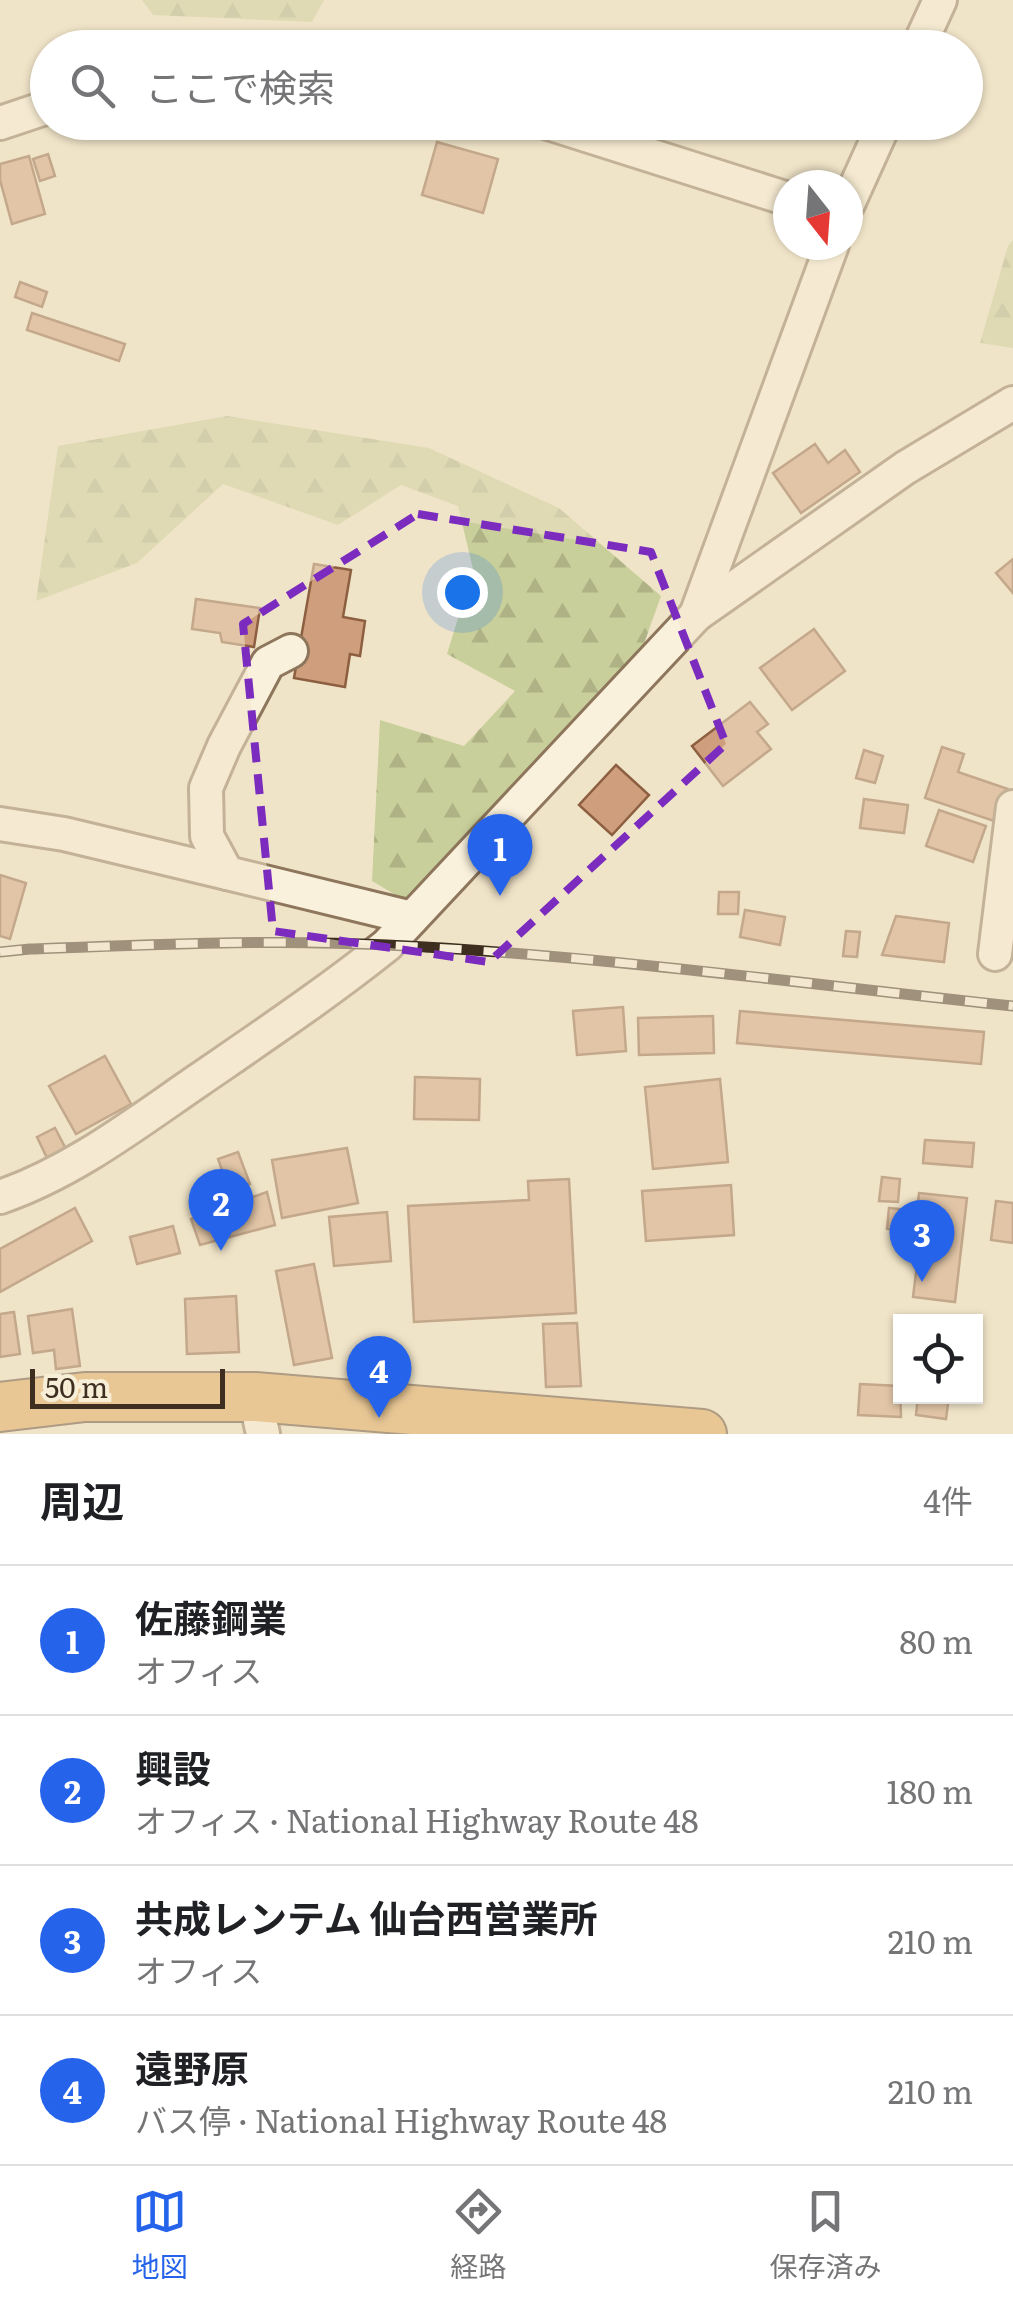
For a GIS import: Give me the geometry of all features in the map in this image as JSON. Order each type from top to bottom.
[{"type":"highway","points":[[0,1407],[85,1397],[260,1416],[702,1434]]},
{"type":"street","points":[[926,30],[940,0]]},
{"type":"street","points":[[0,123],[30,112]]},
{"type":"street","points":[[601,140],[773,195]]},
{"type":"street","points":[[863,170],[876,140]]},
{"type":"street","points":[[696,614],[826,260]]},
{"type":"street","points":[[0,1197],[74,1164],[344,980],[387,945],[696,614],[905,468],[1013,404]]},
{"type":"street","points":[[226,873],[207,836],[206,788],[268,662],[291,651]]},
{"type":"street","points":[[995,954],[1013,807]]},
{"type":"street","points":[[0,824],[64,834],[412,918]]},
{"type":"highlighted area","points":[[418,514],[651,552],[726,744],[489,962],[273,931],[243,624]]},
{"type":"green space","points":[[142,0],[324,0],[312,22],[153,15]]},
{"type":"green space","points":[[1013,240],[1013,348],[980,343],[1008,246]]},
{"type":"green space","points":[[227,416],[429,448],[559,508],[661,596],[641,652],[404,900],[372,881],[380,720],[464,746],[515,691],[447,654],[473,569],[458,506],[401,485],[338,525],[223,484],[137,563],[36,601],[58,446]]},
{"type":"building","points":[[437,142],[498,159],[483,213],[422,195]]},
{"type":"building","points":[[48,154],[55,176],[40,181],[33,159]]},
{"type":"building","points":[[29,156],[45,214],[12,224],[0,180],[0,164]]},
{"type":"building","points":[[20,282],[47,292],[42,307],[15,297]]},
{"type":"building","points":[[32,313],[125,344],[119,361],[27,330]]},
{"type":"building","points":[[815,444],[828,463],[845,450],[860,472],[801,513],[773,473]]},
{"type":"building","points":[[1013,559],[1013,593],[996,573]]},
{"type":"building","points":[[314,564],[351,570],[343,617],[365,621],[360,656],[350,654],[345,687],[294,678]]},
{"type":"building","points":[[196,599],[260,608],[254,647],[222,642],[220,633],[192,629]]},
{"type":"building","points":[[814,629],[845,671],[792,710],[760,668]]},
{"type":"building","points":[[750,702],[768,724],[757,732],[771,749],[723,786],[692,746]]},
{"type":"building","points":[[942,747],[964,754],[958,772],[1008,789],[997,822],[925,798]]},
{"type":"building","points":[[864,750],[883,756],[875,783],[856,778]]},
{"type":"building","points":[[616,765],[649,795],[612,835],[579,805]]},
{"type":"building","points":[[864,799],[908,805],[904,833],[860,828]]},
{"type":"building","points":[[939,810],[986,826],[973,862],[926,846]]},
{"type":"building","points":[[0,875],[26,883],[10,939],[0,936]]},
{"type":"building","points":[[719,892],[739,892],[738,914],[718,914]]},
{"type":"building","points":[[745,910],[785,917],[780,945],[740,937]]},
{"type":"building","points":[[896,916],[949,923],[944,962],[882,955]]},
{"type":"building","points":[[846,931],[860,932],[857,957],[843,956]]},
{"type":"building","points":[[623,1007],[626,1051],[577,1055],[573,1011]]},
{"type":"building","points":[[740,1011],[984,1032],[981,1064],[737,1043]]},
{"type":"building","points":[[713,1016],[714,1053],[639,1055],[638,1018]]},
{"type":"building","points":[[105,1056],[131,1104],[76,1134],[49,1086]]},
{"type":"building","points":[[415,1077],[480,1079],[479,1120],[414,1119]]},
{"type":"building","points":[[720,1079],[728,1162],[653,1169],[645,1087]]},
{"type":"building","points":[[55,1128],[66,1149],[47,1158],[37,1137]]},
{"type":"building","points":[[925,1140],[974,1143],[972,1167],[923,1163]]},
{"type":"building","points":[[347,1148],[358,1203],[282,1218],[272,1160]]},
{"type":"building","points":[[238,1152],[250,1184],[230,1192],[218,1159]]},
{"type":"building","points":[[882,1177],[900,1179],[898,1202],[879,1201]]},
{"type":"building","points":[[569,1179],[576,1313],[414,1322],[408,1206],[529,1200],[528,1181]]},
{"type":"building","points":[[731,1185],[734,1235],[646,1241],[642,1191]]},
{"type":"building","points":[[267,1192],[275,1225],[200,1245],[191,1219]]},
{"type":"building","points":[[919,1193],[967,1198],[955,1302],[913,1297],[921,1233],[887,1229],[889,1208],[917,1211]]},
{"type":"building","points":[[996,1201],[1013,1203],[1013,1243],[991,1240]]},
{"type":"building","points":[[75,1208],[92,1241],[0,1292],[0,1249]]},
{"type":"building","points":[[387,1212],[391,1261],[334,1266],[329,1217]]},
{"type":"building","points":[[173,1226],[180,1253],[137,1264],[130,1237]]},
{"type":"building","points":[[314,1264],[332,1358],[294,1365],[276,1271]]},
{"type":"building","points":[[236,1296],[239,1352],[187,1354],[185,1299]]},
{"type":"building","points":[[72,1309],[80,1366],[56,1369],[54,1350],[33,1353],[28,1316]]},
{"type":"building","points":[[14,1312],[20,1354],[0,1357],[0,1314]]},
{"type":"building","points":[[577,1323],[581,1386],[546,1387],[543,1324]]},
{"type":"building","points":[[860,1384],[893,1386],[893,1404],[901,1404],[901,1417],[858,1415]]},
{"type":"building","points":[[917,1404],[948,1404],[946,1419],[916,1415]]},
{"type":"railway","points":[[0,952],[208,943],[387,945],[622,963],[1013,1006]]},
{"type":"place","name":"佐藤鋼業","points":[[500,896]]},
{"type":"place","name":"興設","points":[[221,1251]]},
{"type":"place","name":"共成レンテム 仙台西営業所","points":[[922,1282]]},
{"type":"place","name":"遠野原","points":[[379,1418]]}]
